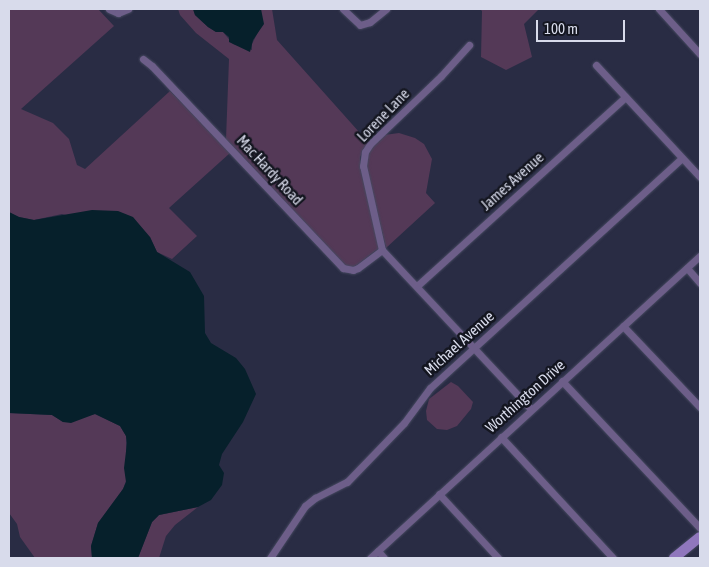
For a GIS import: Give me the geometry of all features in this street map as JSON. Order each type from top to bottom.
[{"type":"street","points":[[108,9],[118,13],[128,9]]},
{"type":"street","points":[[344,9],[360,25],[370,22],[386,9]]},
{"type":"street","points":[[659,9],[700,54]]},
{"type":"street","name":"Lorene Lane","points":[[382,250],[363,166],[365,152],[370,144],[441,76],[469,45]]},
{"type":"street","name":"Mac Hardy Road","points":[[143,59],[152,66],[343,268],[353,270],[358,268],[382,250]]},
{"type":"street","points":[[596,64],[625,98],[700,177]]},
{"type":"street","name":"James Avenue","points":[[418,285],[625,98]]},
{"type":"street","name":"Michael Avenue","points":[[270,558],[305,506],[315,498],[347,482],[404,423],[430,388],[682,158]]},
{"type":"street","points":[[382,250],[418,285],[531,408]]},
{"type":"street","name":"Worthington Drive","points":[[370,558],[531,408],[700,256]]},
{"type":"street","points":[[686,268],[700,283]]},
{"type":"street","points":[[623,326],[700,407]]},
{"type":"street","points":[[562,381],[700,528]]},
{"type":"street","points":[[500,437],[613,558]]},
{"type":"street","points":[[439,494],[498,558]]},
{"type":"street","points":[[674,558],[700,537]]},
{"type":"street","points":[[378,551],[384,558]]},
{"type":"shaded area","points":[[9,9],[98,9],[114,26],[21,109],[53,123],[69,139],[77,165],[85,169],[170,91],[230,153],[169,208],[197,236],[172,259],[157,252],[150,237],[62,214],[34,220],[19,217],[9,212]]},
{"type":"shaded area","points":[[178,9],[193,9],[195,15],[208,27],[216,32],[223,32],[233,44],[252,50],[252,44],[260,28],[261,9],[272,9],[277,40],[368,142],[360,157],[360,167],[379,248],[357,265],[353,267],[345,265],[226,139],[229,59],[196,33],[180,15]]},
{"type":"shaded area","points":[[480,9],[539,9],[524,24],[532,57],[506,70],[481,57],[482,11]]},
{"type":"shaded area","points":[[399,133],[415,138],[424,144],[432,159],[426,193],[435,203],[386,248],[366,165],[372,146],[384,135]]},
{"type":"shaded area","points":[[451,382],[458,386],[473,402],[471,409],[457,426],[447,430],[437,429],[427,420],[426,411],[429,399]]},
{"type":"shaded area","points":[[9,413],[52,415],[63,422],[95,414],[120,426],[126,436],[126,481],[123,489],[98,523],[91,546],[92,558],[35,558],[20,537],[17,524],[9,513]]},
{"type":"shaded area","points":[[198,507],[175,525],[166,536],[159,558],[138,558],[152,522],[159,515]]},
{"type":"water","points":[[193,9],[261,9],[264,24],[253,40],[250,52],[229,42],[229,37],[223,32],[216,32],[208,27],[195,15]]},
{"type":"water","points":[[92,210],[118,211],[133,217],[150,237],[157,252],[190,272],[204,296],[205,333],[211,343],[236,358],[245,369],[256,394],[243,422],[222,454],[219,465],[224,473],[222,485],[211,500],[198,507],[159,515],[152,522],[138,558],[92,558],[91,546],[98,523],[126,482],[124,468],[127,443],[126,436],[120,426],[95,414],[71,423],[63,422],[52,415],[9,413],[9,212],[19,217],[34,220]]}]
